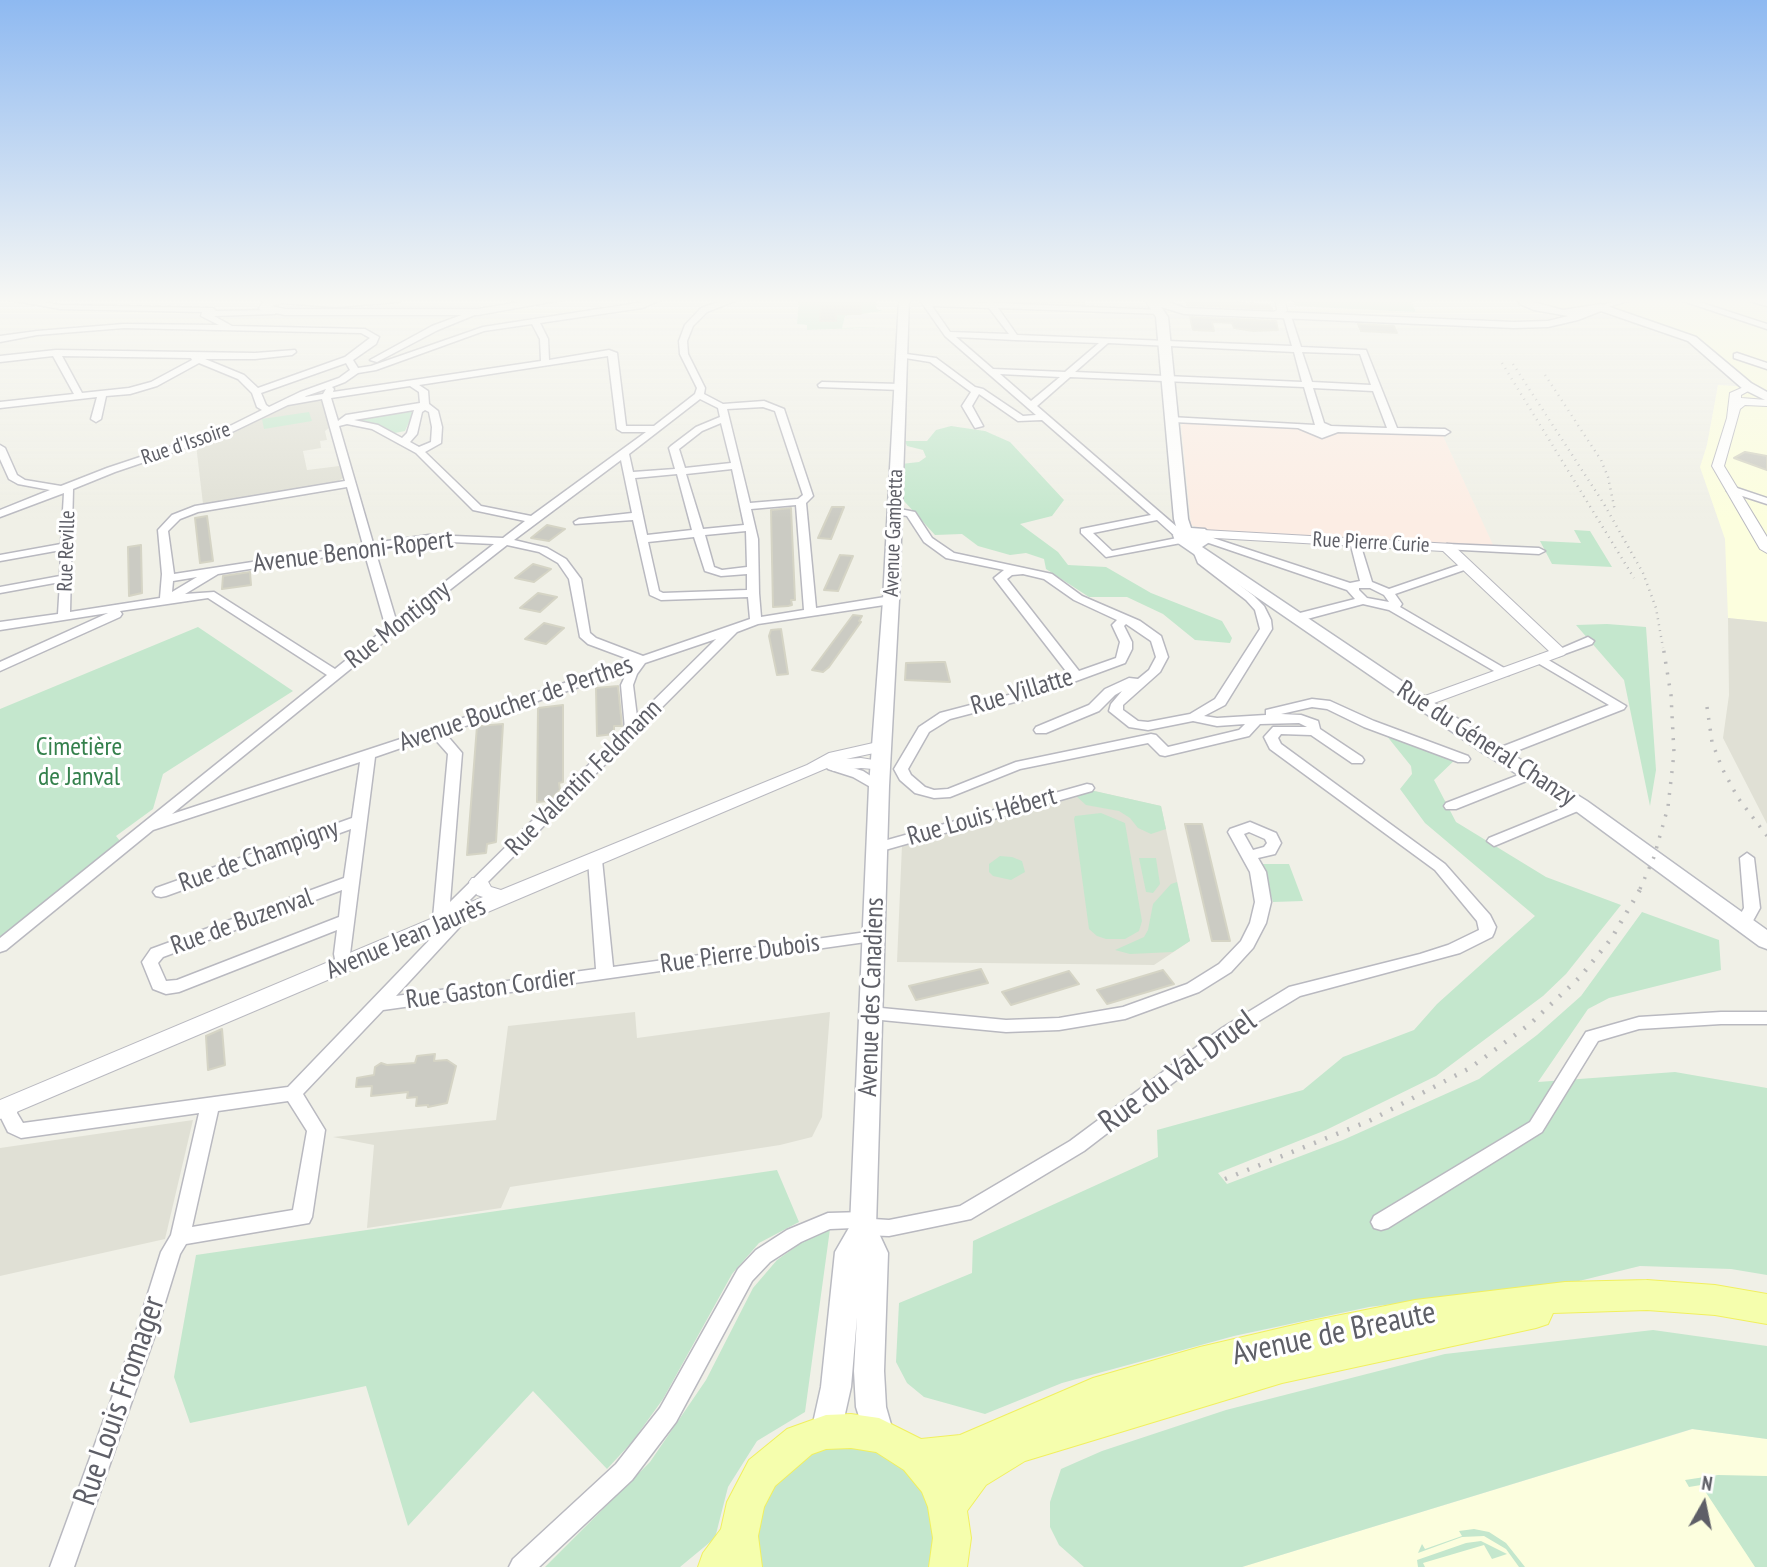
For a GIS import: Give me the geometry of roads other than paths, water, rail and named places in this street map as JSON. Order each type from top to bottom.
[{"type":"main road","name":"Avenue Gambetta","points":[[880,766],[901,372]]},
{"type":"main road","points":[[1169,372],[1182,511],[1193,539]]},
{"type":"main road","points":[[1729,372],[1766,401]]},
{"type":"main road","name":"Rue du Géneral Chanzy","points":[[1193,539],[1296,618],[1496,754],[1580,805],[1767,941]]},
{"type":"main road","name":"Avenue des Canadiens","points":[[879,1435],[871,1406],[869,1371],[874,1252],[863,1223],[880,766]]},
{"type":"main road","name":"Avenue des Canadiens","points":[[827,1432],[836,1387],[849,1252],[863,1223]]},
{"type":"main road","name":"Avenue de Breaute","points":[[917,1457],[961,1452],[1093,1395],[1200,1363],[1311,1336],[1415,1315],[1565,1297],[1647,1295],[1716,1300],[1767,1309]]},
{"type":"main road","name":"Avenue de Breaute","points":[[947,1506],[973,1472],[1016,1446],[1282,1367],[1370,1347],[1527,1314],[1610,1308],[1711,1311],[1767,1320]]},
{"type":"main road","points":[[717,1567],[741,1551],[746,1503],[762,1473],[800,1441],[827,1432],[851,1430],[879,1435],[917,1457],[935,1479],[947,1506],[951,1538],[948,1567]]},
{"type":"street","points":[[66,372],[79,396]]},
{"type":"street","points":[[0,405],[130,391],[154,384],[174,372]]},
{"type":"street","points":[[229,372],[241,377],[256,392],[262,407],[269,410]]},
{"type":"street","points":[[256,392],[311,372]]},
{"type":"street","name":"Rue d'Issoire","points":[[0,514],[123,465],[227,431],[269,410],[342,380],[353,372]]},
{"type":"street","points":[[288,402],[480,372]]},
{"type":"street","points":[[616,372],[622,429],[658,429]]},
{"type":"street","points":[[695,372],[700,381],[699,395],[724,413],[751,527],[756,621]]},
{"type":"street","points":[[950,372],[1021,419],[1043,417]]},
{"type":"street","points":[[991,372],[1158,516],[1193,539],[1353,588],[1363,600],[1392,607],[1505,672]]},
{"type":"street","points":[[1020,372],[1377,388]]},
{"type":"street","points":[[1304,372],[1315,427]]},
{"type":"street","points":[[1371,372],[1393,430]]},
{"type":"street","points":[[1031,406],[1070,374]]},
{"type":"street","points":[[326,396],[331,387],[342,380]]},
{"type":"street","points":[[411,383],[423,391],[425,405],[433,411],[436,443],[419,451]]},
{"type":"street","points":[[822,385],[901,387]]},
{"type":"street","points":[[1747,388],[1736,393],[1735,407],[1718,466],[1767,549]]},
{"type":"street","points":[[976,391],[967,406],[978,426]]},
{"type":"street","points":[[96,419],[102,394]]},
{"type":"street","name":"Rue Montigny","points":[[0,946],[392,629],[533,520],[658,429],[699,395]]},
{"type":"street","points":[[326,396],[341,421],[351,483],[392,629]]},
{"type":"street","points":[[1735,407],[1742,401],[1766,401]]},
{"type":"street","points":[[746,506],[801,502],[808,496],[779,409],[764,404],[724,413],[674,448],[709,569],[713,572],[753,570]]},
{"type":"street","points":[[341,421],[425,405]]},
{"type":"street","points":[[405,441],[412,434],[418,411],[425,405]]},
{"type":"street","points":[[1173,419],[1332,429],[1445,432]]},
{"type":"street","points":[[341,421],[375,427],[405,441],[419,451],[477,508],[533,520]]},
{"type":"street","points":[[0,447],[13,477],[22,482],[64,488]]},
{"type":"street","points":[[624,453],[657,595],[753,593]]},
{"type":"street","points":[[628,477],[735,466]]},
{"type":"street","points":[[166,601],[168,578],[163,530],[183,513],[351,483]]},
{"type":"street","name":"Rue Reville","points":[[64,488],[69,491],[64,617]]},
{"type":"street","points":[[1731,489],[1767,501]]},
{"type":"street","points":[[801,502],[810,612]]},
{"type":"street","points":[[895,511],[911,514],[928,541],[950,556],[1048,576],[1079,598],[1125,619],[1157,639],[1162,657],[1154,672],[1125,695],[1117,704],[1116,711],[1134,724],[1148,726],[1194,717],[1220,702],[1266,629],[1260,609],[1202,561],[1193,539]]},
{"type":"street","points":[[579,522],[637,516]]},
{"type":"street","points":[[1158,516],[1085,531],[1110,555],[1193,539]]},
{"type":"street","points":[[642,539],[751,527]]},
{"type":"street","name":"Avenue Benoni-Ropert","points":[[168,578],[450,537],[506,541],[542,550],[562,561],[575,579],[584,634],[592,641],[642,660]]},
{"type":"street","name":"Rue Pierre Curie","points":[[1193,539],[1355,542],[1539,551]]},
{"type":"street","points":[[1355,542],[1367,584]]},
{"type":"street","points":[[0,558],[67,546]]},
{"type":"street","points":[[1447,547],[1559,652]]},
{"type":"street","points":[[1388,593],[1466,566]]},
{"type":"street","points":[[210,594],[215,571]]},
{"type":"street","name":"Avenue Benoni-Ropert","points":[[166,601],[215,571]]},
{"type":"street","points":[[1048,576],[1010,572],[1000,578],[1077,676]]},
{"type":"street","points":[[0,590],[65,578]]},
{"type":"street","points":[[1353,588],[1358,584],[1367,584],[1388,593],[1396,604],[1392,607]]},
{"type":"street","points":[[0,667],[86,619],[144,604],[210,594],[335,674]]},
{"type":"street","name":"Avenue Boucher de Perthes","points":[[146,828],[436,732],[756,621],[891,600]]},
{"type":"street","points":[[1296,618],[1363,600]]},
{"type":"street","points":[[0,626],[64,617],[86,619]]},
{"type":"street","name":"Rue Villatte","points":[[901,769],[924,730],[945,716],[1025,695],[1121,660],[1126,642],[1118,625],[1125,619]]},
{"type":"street","name":"Rue Valentin Feldmann","points":[[437,923],[733,629]]},
{"type":"street","points":[[1420,703],[1588,641]]},
{"type":"street","points":[[1496,754],[1619,706],[1539,659]]},
{"type":"street","points":[[632,731],[627,685],[631,674],[642,660]]},
{"type":"street","name":"Rue Villatte","points":[[1041,730],[1068,717],[1084,713],[1110,692],[1154,672]]},
{"type":"street","points":[[880,766],[901,769],[905,777],[920,790],[934,794],[950,793],[1016,766],[1151,738],[1165,752],[1244,733],[1253,719],[1312,703],[1330,705],[1369,724],[1463,759]]},
{"type":"street","points":[[1194,717],[1217,722],[1301,719],[1313,724],[1314,731],[1356,760]]},
{"type":"street","name":"Rue du Val Druel","points":[[863,1223],[889,1228],[964,1213],[1077,1146],[1228,1031],[1295,991],[1454,949],[1486,933],[1488,927],[1484,919],[1430,858],[1275,746],[1271,737],[1278,730],[1314,731]]},
{"type":"street","points":[[436,732],[455,753],[437,923]]},
{"type":"street","points":[[344,964],[342,954],[368,755]]},
{"type":"street","name":"Avenue Jean Jaurès","points":[[4,1108],[412,937],[437,923],[823,768],[861,763],[880,766]]},
{"type":"street","points":[[1451,806],[1529,775]]},
{"type":"street","name":"Rue Louis Hébert","points":[[878,847],[1087,788]]},
{"type":"street","points":[[1494,841],[1580,805]]},
{"type":"street","name":"Rue de Champigny","points":[[161,892],[358,821]]},
{"type":"street","points":[[871,1013],[1006,1026],[1059,1024],[1125,1013],[1193,988],[1225,968],[1247,944],[1258,923],[1263,902],[1258,872],[1250,855]]},
{"type":"street","points":[[1743,924],[1752,908],[1746,858]]},
{"type":"street","points":[[594,860],[605,973]]},
{"type":"street","name":"Rue de Buzenval","points":[[346,920],[179,986],[166,988],[159,985],[150,962],[157,953],[351,881]]},
{"type":"street","points":[[479,882],[484,891],[504,898]]},
{"type":"street","points":[[4,1108],[14,1127],[21,1131],[293,1093],[463,913]]},
{"type":"street","name":"Rue Pierre Dubois","points":[[605,973],[874,936]]},
{"type":"street","points":[[412,937],[428,953]]},
{"type":"street","name":"Rue Gaston Cordier","points":[[378,1005],[605,973]]},
{"type":"street","points":[[1381,1222],[1536,1127],[1592,1036],[1639,1023],[1767,1018]]},
{"type":"street","points":[[180,1237],[302,1217],[316,1130],[293,1093]]},
{"type":"street","name":"Rue Louis Fromager","points":[[62,1567],[145,1335],[171,1252],[180,1237],[210,1104]]},
{"type":"street","points":[[521,1567],[624,1472],[668,1415],[745,1275],[763,1256],[793,1236],[828,1221],[863,1223]]},
{"type":"railway","points":[[1508,372],[1634,578]]},
{"type":"railway","points":[[1518,372],[1604,504],[1643,573],[1656,608],[1663,648]]},
{"type":"railway","points":[[1545,375],[1601,460],[1608,477],[1615,511]]},
{"type":"railway","points":[[1640,889],[1654,857],[1668,807],[1674,753],[1671,695],[1663,646]]},
{"type":"railway","points":[[1707,707],[1712,742],[1722,768],[1738,798],[1767,836]]},
{"type":"railway","points":[[1225,1179],[1369,1121],[1470,1068],[1530,1024],[1580,977],[1611,939],[1641,888]]},
{"type":"park label","name":"Cimetière de Janval","points":[[79,763]]}]
